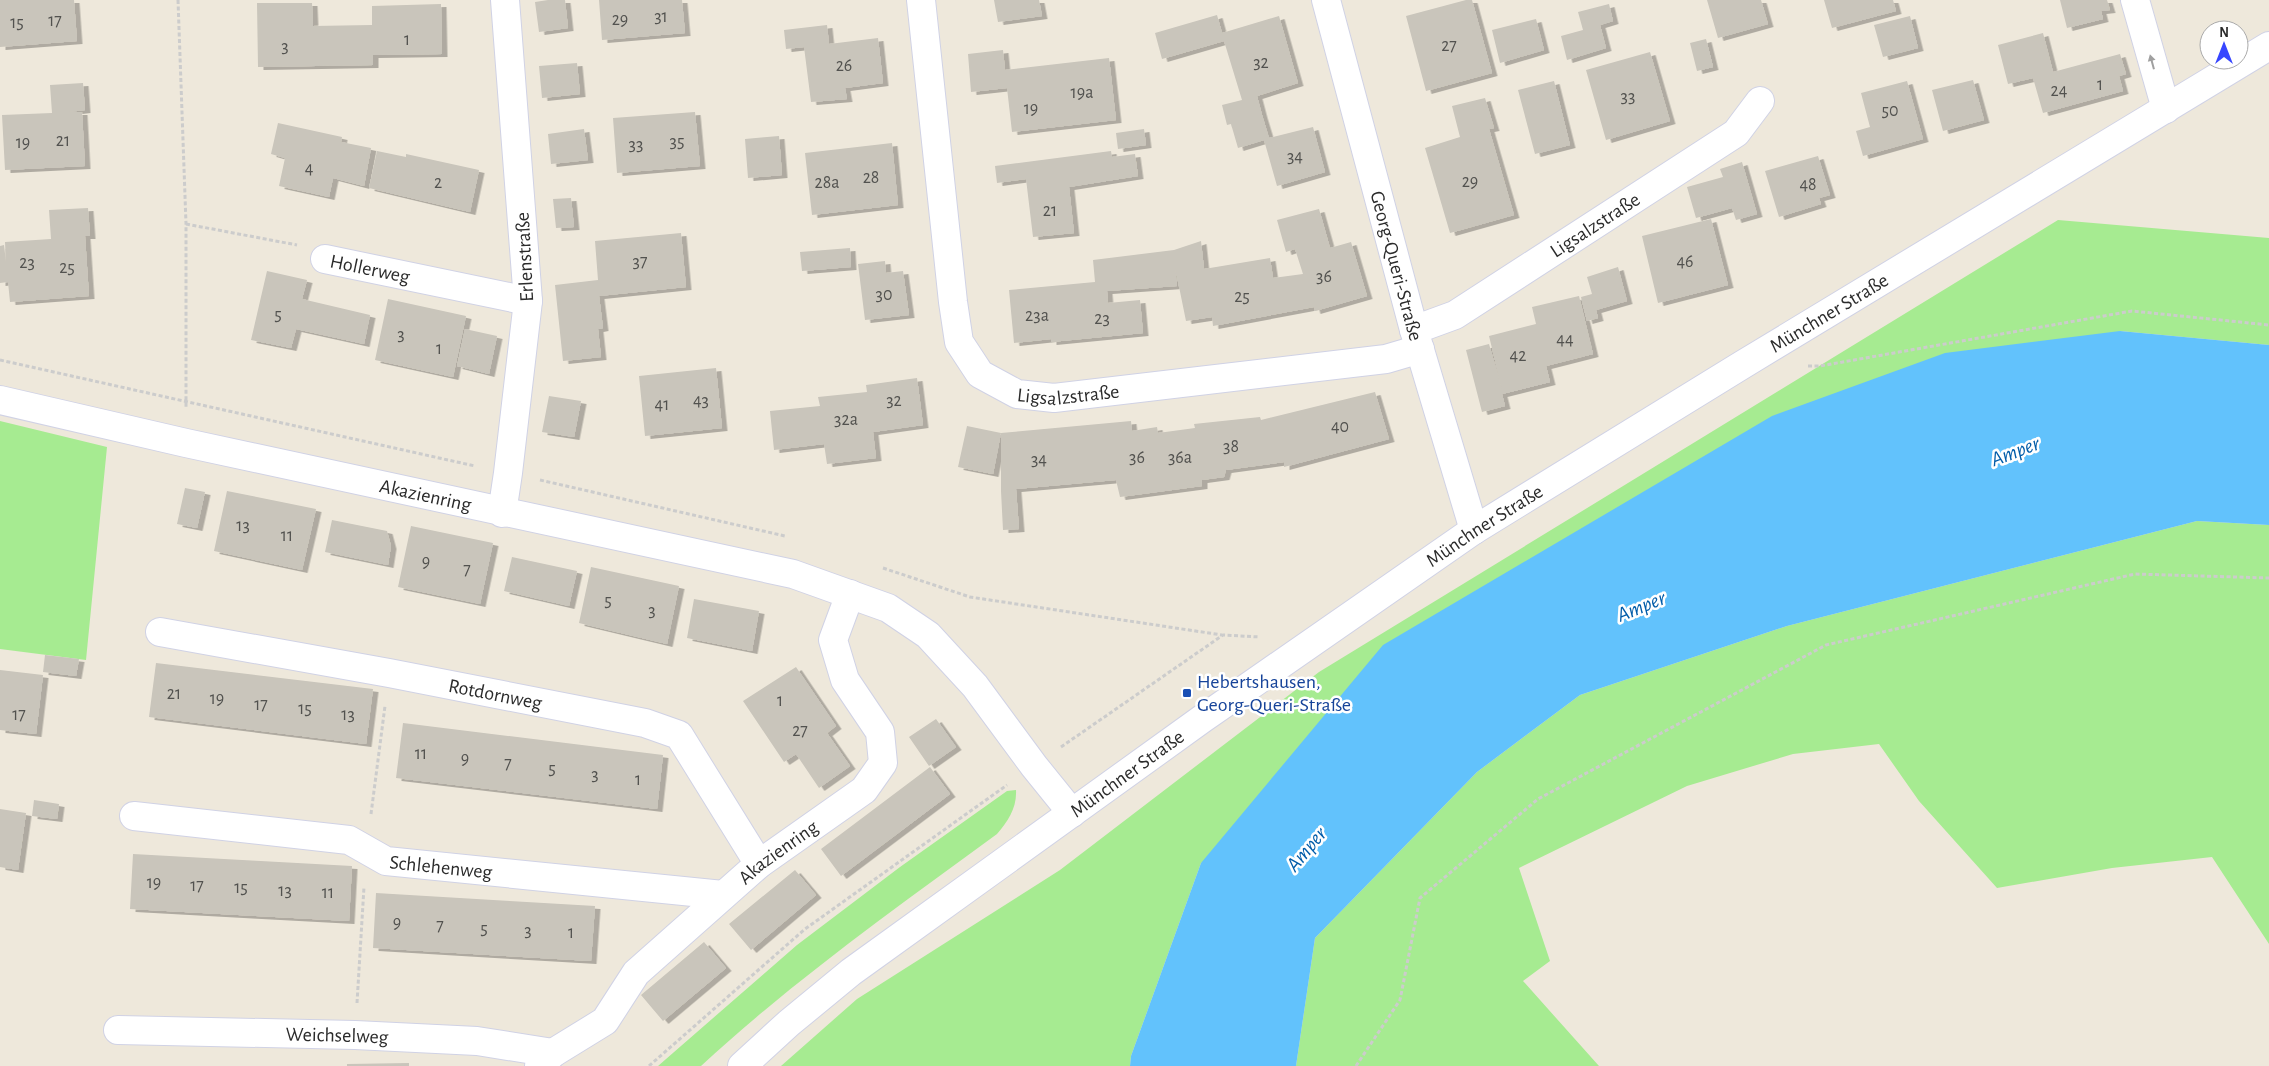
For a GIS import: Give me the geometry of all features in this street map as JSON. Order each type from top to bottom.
[{"type":"street","name":"Erlenstraße","points":[[502,512],[528,301],[505,0]]},
{"type":"street","name":"Ligsalzstraße","points":[[921,0],[953,302],[959,342],[980,374],[1017,394],[1054,398],[1386,359],[1736,133],[1760,101]]},
{"type":"street","name":"Georg-Queri-Straße","points":[[1326,0],[1417,340],[1474,530]]},
{"type":"street","points":[[2135,0],[2166,108]]},
{"type":"street","name":"Münchner Straße","points":[[742,1066],[789,1023],[851,972],[1202,718],[1474,530],[1742,365],[2269,46]]},
{"type":"street","name":"Hollerweg","points":[[325,259],[528,301]]},
{"type":"street","name":"Akazienring","points":[[0,400],[186,444],[793,574],[888,608],[928,635],[975,686],[1034,766],[1072,813]]},
{"type":"street","name":"Akazienring","points":[[546,1059],[605,1021],[636,973],[758,864],[864,790],[883,763],[880,732],[845,680],[833,640],[850,594]]},
{"type":"street","name":"Rotdornweg","points":[[160,632],[389,673],[645,723],[679,735],[758,864]]},
{"type":"street","name":"Schlehenweg","points":[[134,816],[348,840],[386,861],[723,895]]},
{"type":"street","name":"Weichselweg","points":[[118,1030],[356,1034],[477,1041],[546,1059]]},
{"type":"path","points":[[178,0],[186,224],[186,444]]},
{"type":"path","name":"Hollerweg","points":[[186,224],[316,249],[325,259]]},
{"type":"path","points":[[1800,366],[1820,366],[2132,311],[2269,325]]},
{"type":"path","points":[[1356,1066],[1400,1000],[1420,898],[1538,799],[1564,785],[1826,645],[2135,574],[2269,578]]},
{"type":"path","points":[[649,1066],[805,929],[1034,766]]},
{"type":"green space","points":[[2058,220],[2269,238],[2269,345],[2120,331],[1201,863],[1131,1056],[1130,1066],[781,1066],[857,999],[1060,870],[1319,672]]},
{"type":"green space","points":[[0,421],[107,447],[86,660],[0,649]]},
{"type":"green space","points":[[2197,521],[2269,525],[2269,944],[2212,857],[2112,868],[1997,888],[1919,801],[1879,744],[1793,754],[1687,786],[1519,868],[1550,961],[1523,981],[1599,1066],[1296,1066],[1315,938],[1477,772],[1580,695],[1787,626]]},
{"type":"green space","points":[[1016,790],[1015,803],[1011,814],[997,834],[808,975],[701,1066],[658,1066],[797,945],[900,867],[1007,791]]},
{"type":"water","name":"Amper","points":[[2120,331],[2269,345],[2269,525],[2197,521],[1787,626],[1580,695],[1477,772],[1315,938],[1296,1066],[1130,1066],[1131,1056],[1201,863],[1383,645],[1772,416],[1945,353]]},
{"type":"building","points":[[0,0],[74,0],[77,41],[0,47]]},
{"type":"building","points":[[565,0],[568,28],[539,32],[535,2]]},
{"type":"building","points":[[599,0],[682,0],[685,33],[602,40]]},
{"type":"building","points":[[994,0],[1039,0],[1042,16],[998,22]]},
{"type":"building","points":[[1472,0],[1492,73],[1426,91],[1406,16]]},
{"type":"building","points":[[1707,0],[1761,0],[1768,24],[1718,38]]},
{"type":"building","points":[[1824,0],[1893,0],[1896,11],[1832,28]]},
{"type":"building","points":[[2060,0],[2107,0],[2110,10],[2101,11],[2103,19],[2067,28]]},
{"type":"building","points":[[257,3],[312,3],[313,26],[372,25],[372,6],[441,4],[442,54],[373,55],[373,65],[258,67]]},
{"type":"building","points":[[1609,4],[1613,21],[1600,25],[1606,48],[1567,60],[1561,36],[1583,30],[1578,12]]},
{"type":"building","points":[[1217,15],[1222,33],[1279,16],[1298,83],[1257,96],[1262,115],[1269,138],[1313,127],[1325,172],[1277,186],[1264,140],[1238,148],[1231,124],[1227,125],[1222,105],[1242,100],[1224,41],[1162,59],[1155,33]]},
{"type":"building","points":[[1910,16],[1918,48],[1883,57],[1874,25]]},
{"type":"building","points":[[1536,19],[1544,50],[1500,63],[1492,30]]},
{"type":"building","points":[[827,25],[829,44],[878,38],[883,83],[845,88],[847,99],[811,102],[804,47],[786,49],[784,30]]},
{"type":"building","points":[[2043,33],[2053,72],[2120,54],[2126,74],[2119,76],[2123,91],[2043,113],[2033,78],[2008,84],[1998,45]]},
{"type":"building","points":[[1706,39],[1713,67],[1697,71],[1690,43]]},
{"type":"building","points":[[1003,50],[1005,70],[1109,58],[1116,120],[1012,132],[1007,88],[971,92],[968,54]]},
{"type":"building","points":[[1650,52],[1670,121],[1606,140],[1586,70]]},
{"type":"building","points":[[577,63],[580,94],[542,98],[539,66]]},
{"type":"building","points":[[1973,80],[1984,120],[1943,131],[1932,90]]},
{"type":"building","points":[[1554,81],[1570,145],[1535,154],[1518,90]]},
{"type":"building","points":[[1907,81],[1923,139],[1863,156],[1856,131],[1870,127],[1861,93]]},
{"type":"building","points":[[83,83],[85,110],[69,112],[82,112],[85,166],[5,170],[2,115],[52,113],[50,85]]},
{"type":"building","points":[[1485,98],[1494,128],[1489,129],[1514,215],[1450,233],[1425,148],[1460,137],[1452,106]]},
{"type":"building","points":[[695,112],[700,166],[617,173],[613,118]]},
{"type":"building","points":[[278,123],[342,137],[341,142],[371,148],[364,186],[333,178],[329,197],[279,186],[285,158],[271,154]]},
{"type":"building","points":[[584,129],[588,160],[551,164],[548,134]]},
{"type":"building","points":[[1144,129],[1146,145],[1118,149],[1116,133]]},
{"type":"building","points":[[779,136],[782,175],[748,178],[745,139]]},
{"type":"building","points":[[892,143],[898,205],[812,215],[805,153]]},
{"type":"building","points":[[377,151],[406,157],[406,154],[479,170],[470,212],[369,188]]},
{"type":"building","points":[[1111,151],[1112,157],[1135,154],[1138,176],[1069,187],[1074,233],[1033,237],[1026,179],[997,183],[995,166]]},
{"type":"building","points":[[1818,156],[1830,195],[1819,198],[1821,204],[1779,217],[1765,171]]},
{"type":"building","points":[[1742,162],[1757,214],[1736,220],[1732,208],[1696,218],[1687,187],[1723,177],[1720,169]]},
{"type":"building","points":[[571,198],[574,227],[556,228],[553,199]]},
{"type":"building","points":[[88,208],[90,236],[85,236],[89,296],[10,302],[8,282],[0,283],[0,246],[4,245],[6,262],[5,242],[51,239],[49,210]]},
{"type":"building","points":[[1319,209],[1330,248],[1351,242],[1367,296],[1315,311],[1314,307],[1213,326],[1212,317],[1186,321],[1175,267],[1177,286],[1107,291],[1108,303],[1140,300],[1143,333],[1051,342],[1051,339],[1014,343],[1009,290],[1095,282],[1093,260],[1174,250],[1201,241],[1204,269],[1270,258],[1273,278],[1303,274],[1295,249],[1286,252],[1277,220]]},
{"type":"building","points":[[1711,219],[1728,285],[1658,303],[1642,236]]},
{"type":"building","points":[[681,233],[686,287],[599,296],[603,328],[598,329],[601,357],[563,361],[555,285],[598,280],[595,241]]},
{"type":"building","points":[[850,248],[851,267],[802,271],[800,252]]},
{"type":"building","points":[[885,261],[886,273],[903,271],[909,315],[865,320],[858,264]]},
{"type":"building","points":[[1618,267],[1627,301],[1596,310],[1598,318],[1587,321],[1581,297],[1592,294],[1587,277]]},
{"type":"building","points":[[267,271],[307,280],[302,299],[370,315],[364,344],[296,329],[291,348],[251,340]]},
{"type":"building","points":[[1579,296],[1593,354],[1546,366],[1550,382],[1502,394],[1505,406],[1482,412],[1466,350],[1489,344],[1502,389],[1489,336],[1536,324],[1532,307]]},
{"type":"building","points":[[388,299],[466,316],[453,377],[375,360]]},
{"type":"building","points":[[465,329],[497,336],[489,374],[457,366]]},
{"type":"building","points":[[716,368],[722,428],[645,436],[639,376]]},
{"type":"building","points":[[917,378],[923,425],[873,432],[876,458],[827,464],[824,444],[774,450],[770,411],[820,406],[818,397],[867,392],[866,385]]},
{"type":"building","points":[[1375,392],[1389,439],[1284,467],[1284,462],[1226,470],[1224,477],[1202,480],[1202,486],[1120,497],[1116,480],[1016,489],[1019,529],[1003,530],[1001,433],[1131,421],[1132,431],[1157,427],[1158,433],[1195,428],[1194,424],[1260,417],[1261,420]]},
{"type":"building","points":[[549,396],[581,401],[574,437],[542,432]]},
{"type":"building","points":[[967,426],[1001,433],[993,474],[958,467]]},
{"type":"building","points":[[185,488],[205,492],[197,528],[177,524]]},
{"type":"building","points":[[227,491],[316,509],[302,570],[214,551]]},
{"type":"building","points":[[332,520],[387,531],[391,546],[388,565],[325,552]]},
{"type":"building","points":[[411,526],[493,543],[480,604],[398,587]]},
{"type":"building","points":[[512,557],[577,571],[569,606],[504,591]]},
{"type":"building","points":[[591,567],[679,586],[667,644],[579,623]]},
{"type":"building","points":[[694,599],[759,611],[752,651],[687,638]]},
{"type":"building","points":[[45,655],[79,659],[76,676],[43,672]]},
{"type":"building","points":[[156,663],[373,689],[366,744],[149,717]]},
{"type":"building","points":[[796,667],[836,726],[827,733],[850,766],[819,788],[796,754],[784,762],[743,701]]},
{"type":"building","points":[[0,670],[43,675],[36,734],[0,730]]},
{"type":"building","points":[[936,719],[956,747],[929,766],[909,737]]},
{"type":"building","points":[[403,723],[663,755],[657,809],[396,778]]},
{"type":"building","points":[[930,767],[950,794],[841,876],[821,849]]},
{"type":"building","points":[[34,800],[59,804],[57,819],[32,816]]},
{"type":"building","points":[[0,809],[26,813],[18,870],[0,867]]},
{"type":"building","points":[[133,854],[352,866],[349,921],[130,909]]},
{"type":"building","points":[[795,870],[816,895],[751,950],[729,924]]},
{"type":"building","points":[[376,893],[595,906],[591,961],[373,948]]},
{"type":"building","points":[[704,942],[726,968],[663,1021],[641,995]]},
{"type":"building","points":[[409,1063],[409,1066],[347,1066],[347,1064]]},
{"type":"place","name":"Hebertshausen, Georg-Queri-Straße","points":[[1187,693]]}]
